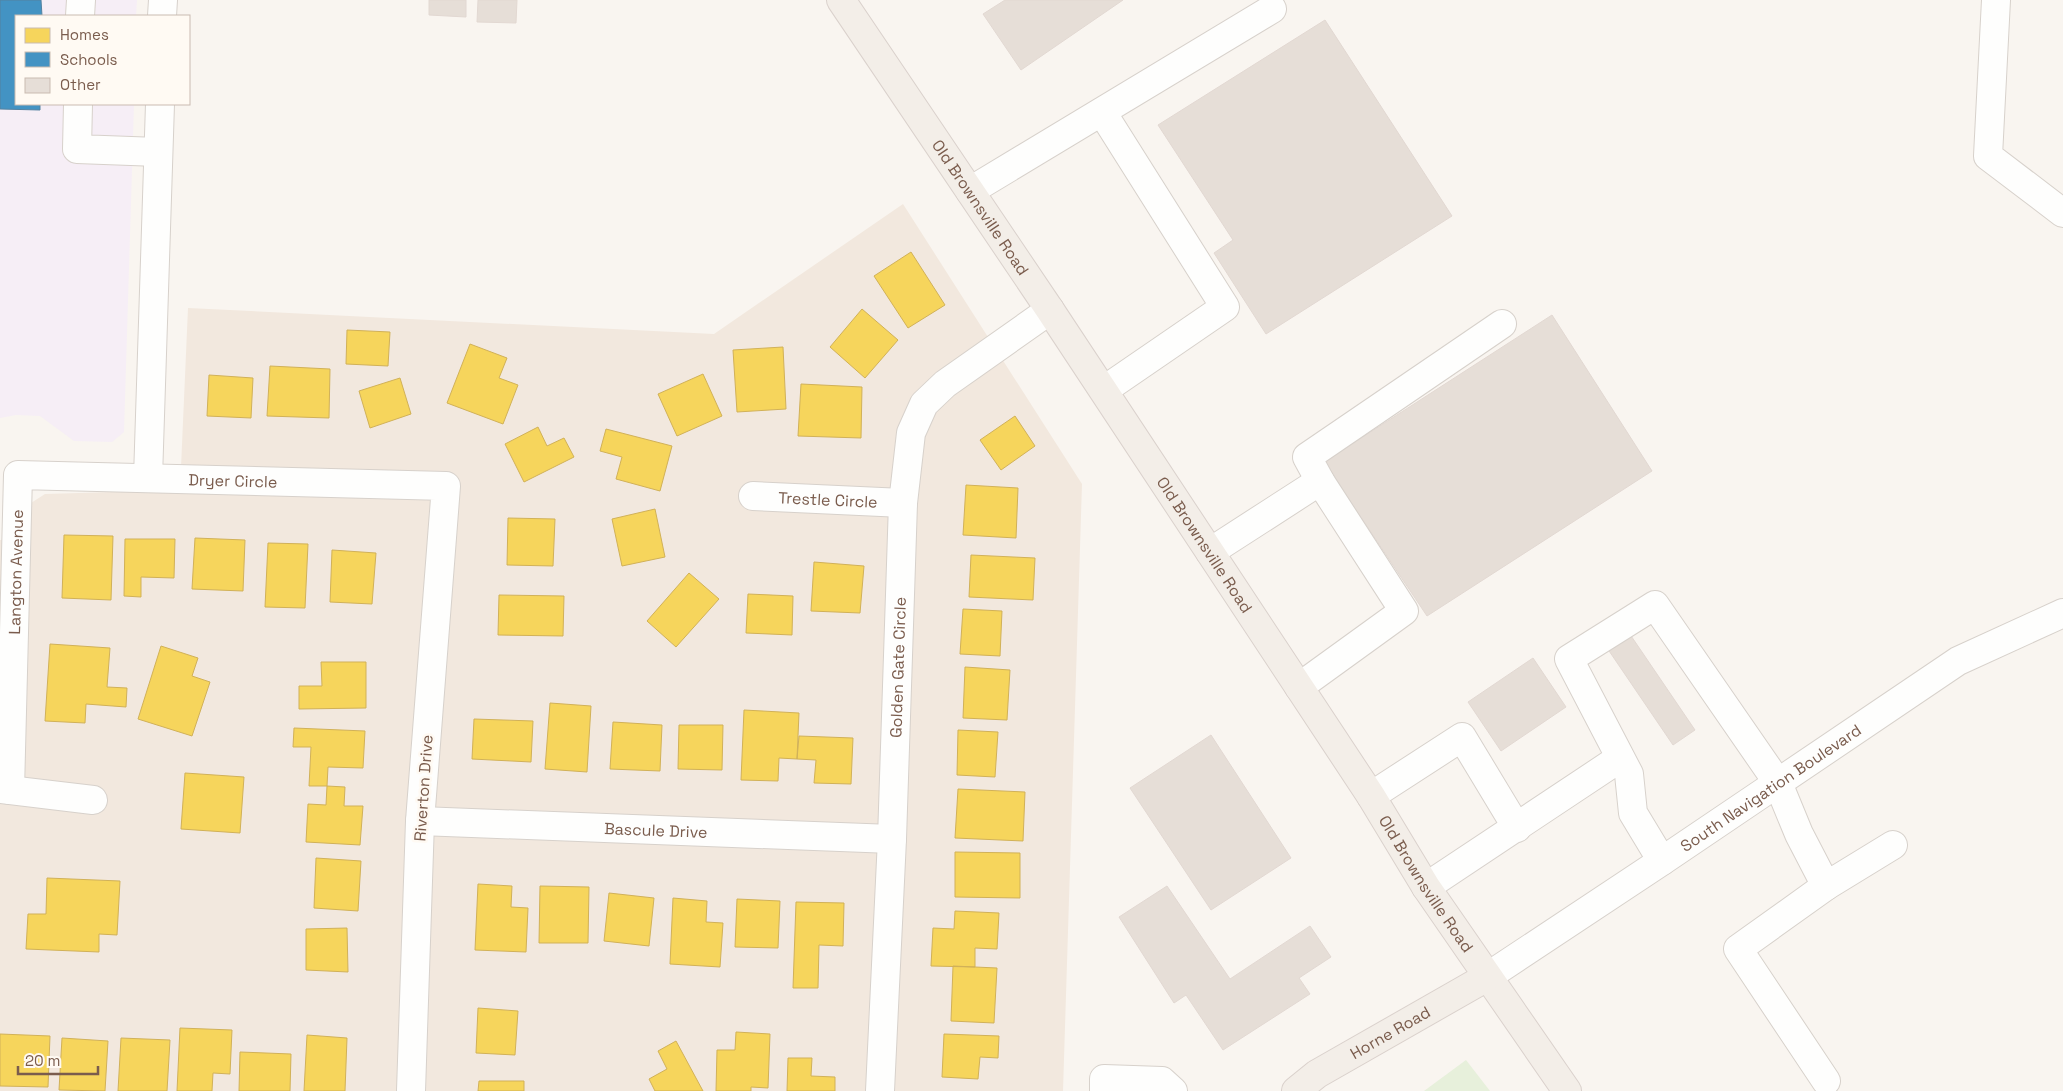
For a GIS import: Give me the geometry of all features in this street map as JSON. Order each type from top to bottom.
[{"type":"main road","name":"Old Brownsville Road","points":[[841,0],[1104,390],[1371,796],[1426,887],[1567,1091]]},
{"type":"main road","name":"Horne Road","points":[[1296,1091],[1316,1074],[1487,977]]},
{"type":"street","points":[[80,15],[81,0]]},
{"type":"street","points":[[162,15],[163,0]]},
{"type":"street","points":[[1996,0],[1988,156],[2063,213]]},
{"type":"street","points":[[970,192],[1272,9]]},
{"type":"street","points":[[78,105],[77,149],[158,152]]},
{"type":"street","points":[[148,478],[160,105]]},
{"type":"street","points":[[1102,112],[1225,307],[1104,390]]},
{"type":"street","name":"Golden Gate Circle","points":[[880,1091],[892,839],[903,503],[911,433],[924,404],[945,384],[1050,310]]},
{"type":"street","points":[[1299,687],[1404,612],[1307,457],[1502,324]]},
{"type":"street","name":"Dryer Circle","points":[[18,475],[446,486]]},
{"type":"street","name":"Langton Avenue","points":[[5,789],[18,475]]},
{"type":"street","points":[[1210,552],[1320,480]]},
{"type":"street","name":"Riverton Drive","points":[[411,1091],[420,821],[446,486]]},
{"type":"street","name":"Trestle Circle","points":[[753,496],[903,503]]},
{"type":"street","points":[[1662,861],[1633,813],[1629,774],[1569,659],[1655,605],[1778,783],[1799,834],[1826,886]]},
{"type":"street","name":"South Navigation Boulevard","points":[[1487,977],[1958,661],[2063,613]]},
{"type":"street","points":[[1371,796],[1462,737],[1517,828]]},
{"type":"street","points":[[1426,887],[1620,758]]},
{"type":"street","points":[[5,789],[93,800]]},
{"type":"street","name":"Bascule Drive","points":[[420,821],[892,839]]},
{"type":"street","points":[[1826,1081],[1738,949],[1826,886],[1893,845]]},
{"type":"street","points":[[1104,1091],[1104,1079],[1162,1081],[1173,1091]]},
{"type":"shaded area","points":[[0,0],[137,0],[136,15],[15,15],[15,105],[134,105],[124,432],[112,442],[74,441],[40,416],[16,415],[0,418]]},
{"type":"shaded area","points":[[903,204],[1082,484],[1063,1091],[0,1091],[0,540],[28,539],[31,503],[45,494],[180,490],[188,308],[714,334]]},
{"type":"green space","points":[[1466,1060],[1490,1091],[1424,1091]]},
{"type":"building: Homes","points":[[911,252],[945,305],[908,328],[874,276]]},
{"type":"building: Homes","points":[[862,309],[898,340],[865,378],[830,347]]},
{"type":"building: Homes","points":[[347,330],[390,332],[388,366],[346,364]]},
{"type":"building: Homes","points":[[470,344],[507,358],[499,378],[518,385],[503,424],[447,403]]},
{"type":"building: Homes","points":[[783,347],[786,409],[737,412],[733,350]]},
{"type":"building: Homes","points":[[270,366],[330,369],[329,418],[267,416]]},
{"type":"building: Homes","points":[[703,374],[722,416],[677,436],[658,394]]},
{"type":"building: Homes","points":[[209,375],[253,378],[251,418],[207,416]]},
{"type":"building: Homes","points":[[400,378],[411,414],[370,428],[359,391]]},
{"type":"building: Homes","points":[[801,384],[862,387],[861,438],[798,436]]},
{"type":"building: Homes","points":[[1015,416],[1035,446],[1001,470],[980,440]]},
{"type":"building: Homes","points":[[538,427],[547,446],[564,438],[574,457],[524,482],[505,444]]},
{"type":"building: Homes","points":[[606,429],[672,446],[660,491],[616,479],[622,457],[600,451]]},
{"type":"building: Homes","points":[[966,485],[1018,488],[1016,538],[963,535]]},
{"type":"building: Homes","points":[[655,509],[665,557],[622,566],[612,519]]},
{"type":"building: Homes","points":[[508,518],[555,519],[553,566],[507,565]]},
{"type":"building: Homes","points":[[64,535],[113,536],[111,600],[62,598]]},
{"type":"building: Homes","points":[[195,538],[245,540],[243,591],[192,589]]},
{"type":"building: Homes","points":[[125,539],[175,539],[174,578],[141,577],[141,597],[124,596]]},
{"type":"building: Homes","points":[[268,543],[308,544],[305,608],[265,607]]},
{"type":"building: Homes","points":[[332,550],[376,553],[372,604],[330,602]]},
{"type":"building: Homes","points":[[971,555],[1035,558],[1033,600],[969,597]]},
{"type":"building: Homes","points":[[814,562],[864,566],[860,613],[811,611]]},
{"type":"building: Homes","points":[[689,573],[719,599],[676,647],[647,621]]},
{"type":"building: Homes","points":[[748,594],[793,596],[792,635],[746,633]]},
{"type":"building: Homes","points":[[499,595],[564,596],[563,636],[498,635]]},
{"type":"building: Homes","points":[[963,609],[1002,611],[1000,656],[960,654]]},
{"type":"building: Homes","points":[[50,644],[110,648],[107,687],[127,688],[126,707],[86,704],[85,723],[45,721]]},
{"type":"building: Homes","points":[[161,646],[198,658],[192,676],[210,682],[192,736],[138,719]]},
{"type":"building: Homes","points":[[321,662],[366,662],[366,708],[299,709],[299,686],[322,686]]},
{"type":"building: Homes","points":[[965,667],[1010,670],[1007,720],[963,718]]},
{"type":"building: Homes","points":[[550,703],[591,706],[587,772],[545,769]]},
{"type":"building: Homes","points":[[744,710],[799,713],[797,759],[779,758],[778,781],[741,780]]},
{"type":"building: Homes","points":[[474,719],[533,721],[531,762],[472,759]]},
{"type":"building: Homes","points":[[613,722],[662,725],[660,771],[610,769]]},
{"type":"building: Homes","points":[[679,725],[723,725],[722,770],[678,769]]},
{"type":"building: Homes","points":[[294,728],[365,731],[363,768],[328,767],[327,786],[309,786],[311,747],[293,747]]},
{"type":"building: Homes","points":[[958,730],[998,732],[995,777],[957,775]]},
{"type":"building: Homes","points":[[799,736],[853,738],[851,784],[814,783],[816,760],[797,759]]},
{"type":"building: Homes","points":[[185,773],[244,777],[240,833],[181,829]]},
{"type":"building: Homes","points":[[327,786],[345,787],[344,806],[363,806],[360,845],[306,842],[308,804],[326,805]]},
{"type":"building: Homes","points":[[958,789],[1025,792],[1023,841],[955,838]]},
{"type":"building: Homes","points":[[955,852],[1020,853],[1020,898],[955,897]]},
{"type":"building: Homes","points":[[316,858],[361,861],[358,911],[314,908]]},
{"type":"building: Homes","points":[[47,878],[120,881],[117,935],[99,934],[99,952],[26,949],[28,914],[46,914]]},
{"type":"building: Homes","points":[[478,884],[512,886],[511,907],[528,908],[526,952],[475,950]]},
{"type":"building: Homes","points":[[540,886],[589,887],[588,943],[539,943]]},
{"type":"building: Homes","points":[[609,893],[654,898],[649,946],[604,941]]},
{"type":"building: Homes","points":[[673,898],[707,901],[706,922],[723,923],[720,967],[670,964]]},
{"type":"building: Homes","points":[[737,899],[780,901],[778,948],[735,947]]},
{"type":"building: Homes","points":[[796,902],[844,903],[843,946],[819,945],[818,988],[793,988]]},
{"type":"building: Homes","points":[[955,911],[999,913],[997,949],[975,948],[975,967],[931,966],[933,928],[954,929]]},
{"type":"building: Homes","points":[[347,928],[348,972],[306,970],[306,929]]},
{"type":"building: Homes","points":[[953,966],[997,968],[994,1023],[951,1021]]},
{"type":"building: Homes","points":[[478,1008],[518,1011],[515,1055],[476,1053]]},
{"type":"building: Homes","points":[[180,1028],[232,1030],[230,1074],[213,1073],[212,1091],[177,1091]]},
{"type":"building: Homes","points":[[736,1032],[770,1034],[768,1088],[751,1087],[751,1091],[716,1091],[717,1050],[735,1050]]},
{"type":"building: Homes","points":[[0,1034],[50,1036],[48,1087],[0,1086]]},
{"type":"building: Homes","points":[[944,1034],[999,1036],[998,1058],[980,1057],[978,1079],[942,1077]]},
{"type":"building: Homes","points":[[307,1035],[347,1038],[345,1091],[304,1091]]},
{"type":"building: Homes","points":[[62,1038],[108,1041],[105,1091],[59,1090]]},
{"type":"building: Homes","points":[[121,1038],[170,1040],[167,1091],[118,1091]]},
{"type":"building: Homes","points":[[676,1041],[703,1091],[655,1091],[649,1079],[667,1069],[658,1051]]},
{"type":"building: Homes","points":[[240,1052],[291,1054],[290,1091],[239,1091]]},
{"type":"building: Homes","points":[[788,1058],[812,1058],[811,1076],[835,1077],[835,1091],[787,1091]]},
{"type":"building: Homes","points":[[479,1081],[524,1081],[524,1091],[478,1091]]},
{"type":"building: Schools","points":[[0,0],[41,0],[42,15],[15,15],[15,105],[40,105],[40,110],[0,109]]},
{"type":"building: Other","points":[[429,0],[466,0],[466,17],[429,15]]},
{"type":"building: Other","points":[[478,0],[517,0],[516,23],[477,22]]},
{"type":"building: Other","points":[[1005,0],[1123,0],[1021,70],[983,14]]},
{"type":"building: Other","points":[[1325,20],[1452,216],[1266,334],[1214,253],[1233,240],[1158,125]]},
{"type":"building: Other","points":[[1552,315],[1652,471],[1427,616],[1324,462]]},
{"type":"building: Other","points":[[1625,627],[1695,730],[1673,745],[1603,642]]},
{"type":"building: Other","points":[[1533,658],[1566,707],[1501,751],[1468,702]]},
{"type":"building: Other","points":[[1211,735],[1291,858],[1211,910],[1130,788]]},
{"type":"building: Other","points":[[1167,886],[1230,979],[1310,926],[1331,957],[1299,978],[1310,994],[1223,1050],[1186,995],[1174,1003],[1119,917]]}]
